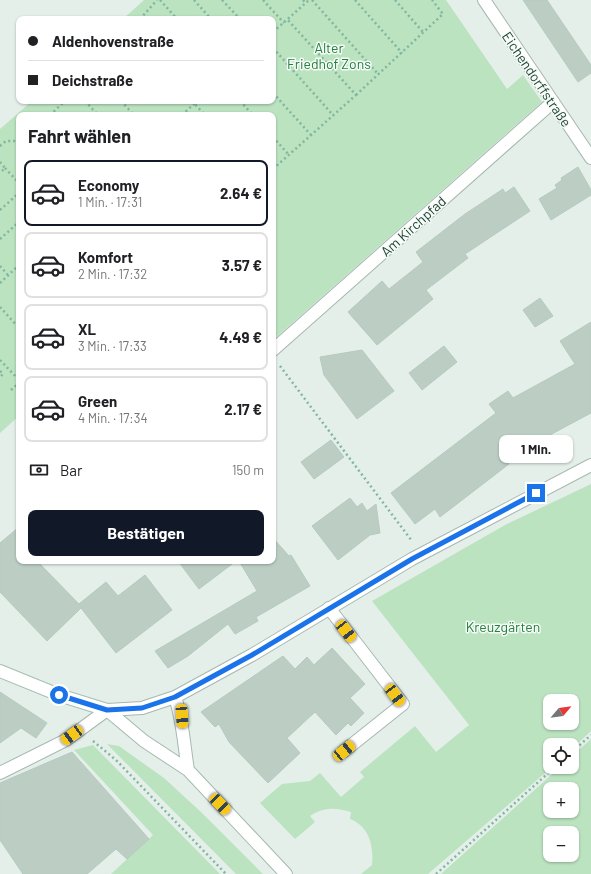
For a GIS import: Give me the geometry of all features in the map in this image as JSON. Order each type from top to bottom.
[{"type":"street","name":"Eichendorffstraße","points":[[484,0],[591,158]]},
{"type":"street","name":"Am Kirchpfad","points":[[276,347],[553,102]]},
{"type":"street","points":[[0,671],[59,695],[107,710],[142,708],[175,697],[252,655],[422,554],[591,465]]},
{"type":"street","points":[[329,608],[403,704],[344,751]]},
{"type":"street","points":[[175,697],[182,716],[183,741],[188,770]]},
{"type":"street","points":[[0,773],[66,740],[107,710]]},
{"type":"street","points":[[107,710],[144,741],[188,770],[286,874]]},
{"type":"path","points":[[143,16],[157,0]]},
{"type":"path","points":[[160,0],[174,16]]},
{"type":"path","points":[[194,0],[208,16]]},
{"type":"path","points":[[222,0],[237,16]]},
{"type":"path","points":[[263,0],[284,23]]},
{"type":"path","points":[[303,0],[306,3]]},
{"type":"path","points":[[276,30],[309,0]]},
{"type":"path","points":[[312,0],[378,74]]},
{"type":"path","points":[[355,0],[402,53]]},
{"type":"path","points":[[395,0],[423,32]]},
{"type":"path","points":[[276,166],[443,14],[432,0]]},
{"type":"path","points":[[287,19],[356,95]]},
{"type":"path","points":[[276,51],[333,115]]},
{"type":"path","points":[[276,96],[311,135]]},
{"type":"path","points":[[53,112],[62,104]]},
{"type":"path","points":[[88,104],[95,112]]},
{"type":"path","points":[[125,104],[131,112]]},
{"type":"path","points":[[185,112],[193,104]]},
{"type":"path","points":[[197,104],[203,112]]},
{"type":"path","points":[[243,104],[250,112]]},
{"type":"path","points":[[0,146],[6,140],[16,141]]},
{"type":"path","points":[[276,141],[289,155]]},
{"type":"path","points":[[0,162],[16,180]]},
{"type":"path","points":[[0,173],[5,168]]},
{"type":"path","points":[[0,210],[16,196]]},
{"type":"path","points":[[0,239],[16,225]]},
{"type":"path","points":[[0,266],[8,275]]},
{"type":"path","points":[[0,283],[16,268]]},
{"type":"path","points":[[0,307],[16,324]]},
{"type":"path","points":[[0,360],[16,377]]},
{"type":"path","points":[[278,364],[422,554]]},
{"type":"path","points":[[0,370],[3,374],[0,377]]},
{"type":"path","points":[[11,390],[16,386]]},
{"type":"path","points":[[79,730],[116,760],[226,874]]},
{"type":"path","points":[[579,746],[591,735]]},
{"type":"path","points":[[436,874],[547,774]]},
{"type":"green space","name":"Alter Friedhof Zons","points":[[144,0],[446,0],[507,89],[523,75],[542,102],[276,337],[276,112],[19,112],[29,104],[276,104],[276,16],[126,16]]},
{"type":"green space","points":[[16,115],[16,419],[0,433],[0,129]]},
{"type":"green space","name":"Kreuzgärten","points":[[591,484],[591,731],[579,742],[579,738],[543,738],[544,774],[428,874],[361,874],[372,865],[371,844],[362,826],[350,819],[351,812],[345,810],[325,809],[315,813],[310,816],[315,822],[295,839],[260,803],[282,784],[310,781],[320,773],[341,797],[364,777],[360,772],[415,726],[436,752],[469,725],[372,601],[505,525]]},
{"type":"green space","points":[[591,739],[591,874],[441,874],[543,782],[543,818],[579,818],[579,782],[543,782],[552,774],[579,774],[579,750]]},
{"type":"green space","points":[[107,744],[119,746],[164,778],[201,812],[263,874],[236,874]]},
{"type":"green space","points":[[93,745],[220,874],[111,874],[153,835],[74,750]]},
{"type":"building","points":[[523,0],[547,0],[591,65],[591,73],[578,82]]},
{"type":"building","points":[[578,167],[591,190],[591,195],[551,220],[539,199],[557,188],[555,185],[562,180],[561,178]]},
{"type":"building","points":[[514,187],[530,211],[465,254],[468,258],[426,290],[433,299],[377,345],[348,312],[382,281],[389,289],[423,262],[416,252],[465,214],[503,189],[505,193]]},
{"type":"building","points":[[540,298],[553,316],[535,327],[523,310]]},
{"type":"building","points":[[591,322],[591,413],[505,459],[509,464],[440,517],[435,509],[415,524],[391,493],[496,413],[489,404],[508,391],[513,398],[575,364],[560,341]]},
{"type":"building","points":[[444,346],[457,362],[422,390],[409,373]]},
{"type":"building","points":[[362,350],[394,391],[357,419],[324,375],[320,357]]},
{"type":"building","points":[[331,440],[344,457],[314,479],[301,462]]},
{"type":"building","points":[[350,498],[357,507],[362,503],[367,511],[376,504],[380,533],[370,535],[338,560],[312,526]]},
{"type":"building","points":[[16,530],[16,564],[40,564],[79,604],[106,582],[118,596],[145,575],[172,610],[116,653],[81,608],[47,641],[0,592],[0,543]]},
{"type":"building","points":[[276,541],[289,556],[291,555],[310,586],[256,617],[258,621],[235,634],[228,624],[188,656],[168,668],[155,651],[257,591],[241,564],[276,564]]},
{"type":"building","points":[[180,564],[232,564],[199,589]]},
{"type":"building","points":[[332,648],[365,684],[350,698],[364,713],[351,726],[348,723],[336,735],[315,712],[287,738],[300,753],[268,783],[229,742],[219,724],[215,727],[201,712],[283,656],[295,669],[307,657],[314,665]]},
{"type":"building","points":[[0,692],[47,723],[36,738],[21,728],[0,743]]},
{"type":"building","points":[[72,752],[149,839],[127,859],[116,849],[87,874],[23,874],[0,840],[0,783]]},
{"type":"route","points":[[59,695],[107,710],[142,708],[175,697],[252,655],[412,559],[536,493]]}]
